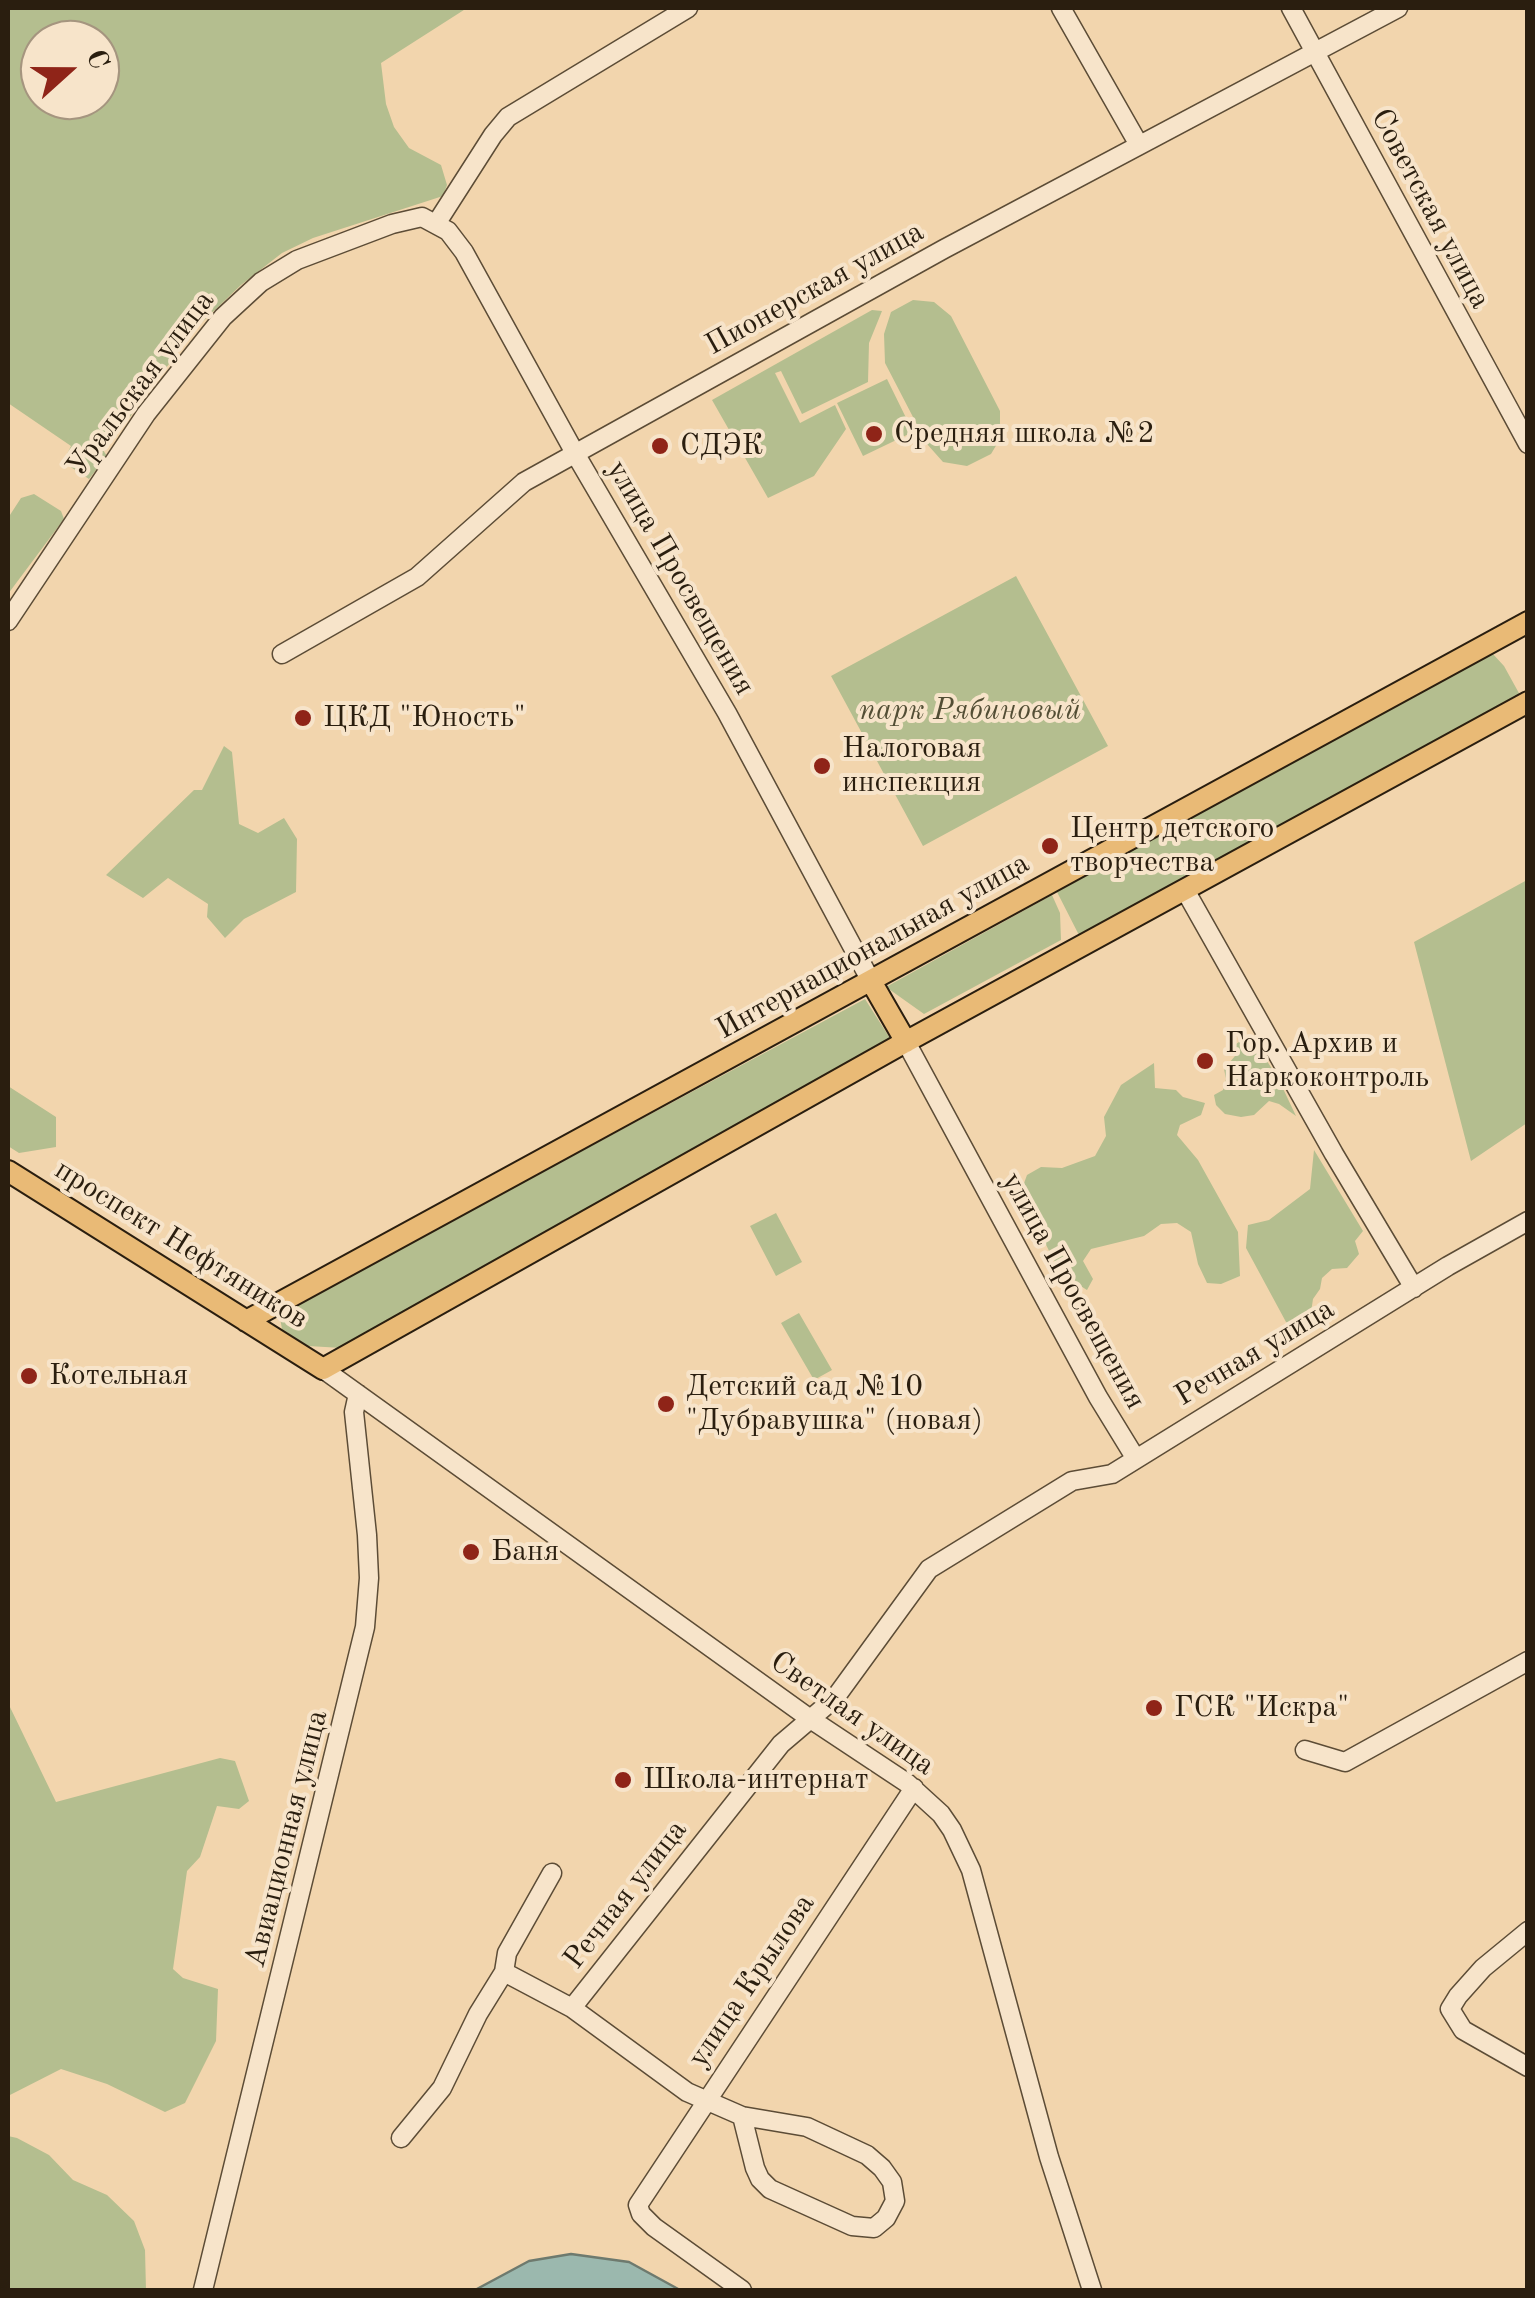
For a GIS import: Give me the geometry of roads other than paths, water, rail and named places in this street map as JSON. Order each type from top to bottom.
[{"type":"main road","name":"Интернациональная улица","points":[[246,1321],[1528,622]]},
{"type":"main road","points":[[323,1369],[906,1042],[1528,702]]},
{"type":"main road","points":[[872,982],[906,1042]]},
{"type":"main road","name":"проспект Нефтяников","points":[[8,1171],[323,1369]]},
{"type":"street","points":[[429,221],[508,117],[688,8]]},
{"type":"street","points":[[1061,8],[1139,145]]},
{"type":"street","name":"Советская улица","points":[[1290,8],[1528,444]]},
{"type":"street","name":"Пионерская улица","points":[[282,654],[417,577],[524,482],[911,267],[1398,8]]},
{"type":"street","name":"улица Просвещения","points":[[429,221],[448,230],[464,252],[576,455],[736,730],[872,982]]},
{"type":"street","name":"Уральская улица","points":[[8,622],[146,414],[223,317],[262,282],[297,260],[392,224],[429,221]]},
{"type":"street","points":[[1185,890],[1414,1288]]},
{"type":"street","name":"улица Просвещения","points":[[906,1042],[1098,1396],[1136,1458]]},
{"type":"street","name":"Речная улица","points":[[572,2008],[780,1744],[835,1698],[928,1569],[1072,1481],[1112,1474],[1448,1266],[1528,1221]]},
{"type":"street","name":"Светлая улица","points":[[323,1369],[809,1718],[914,1788],[952,1830],[971,1870],[1049,2157],[1092,2290]]},
{"type":"street","name":"Авиационная улица","points":[[203,2290],[365,1627],[369,1578],[354,1412],[358,1394]]},
{"type":"street","points":[[1305,1750],[1345,1762],[1528,1661]]},
{"type":"street","name":"улица Крылова","points":[[742,2290],[654,2227],[640,2214],[638,2205],[914,1788]]},
{"type":"street","points":[[402,2138],[442,2088],[552,1872]]},
{"type":"street","points":[[1528,1931],[1482,1968],[1450,2009],[1463,2030],[1528,2067]]},
{"type":"street","points":[[504,1972],[572,2008],[687,2092],[742,2116],[807,2127],[867,2155],[892,2182],[895,2201],[886,2218],[874,2228],[852,2226],[770,2189],[754,2168],[742,2116]]},
{"type":"water","points":[[571,2254],[629,2262],[680,2290],[475,2290],[529,2261]]},
{"type":"place","name":"Средняя школа №2","points":[[874,434]]},
{"type":"place","name":"СДЭК","points":[[660,446]]},
{"type":"place","name":"ЦКД \"Юность\"","points":[[303,718]]},
{"type":"place","name":"Налоговая инспекция","points":[[822,766]]},
{"type":"place","name":"Центр детского творчества","points":[[1050,846]]},
{"type":"place","name":"Гор. Архив и Наркоконтроль","points":[[1205,1061]]},
{"type":"place","name":"Котельная","points":[[29,1376]]},
{"type":"place","name":"Детский сад №10 \"Дубравушка\" (новая)","points":[[666,1404]]},
{"type":"place","name":"Баня","points":[[471,1552]]},
{"type":"place","name":"ГСК \"Искра\"","points":[[1154,1708]]},
{"type":"place","name":"Школа-интернат","points":[[623,1780]]},
{"type":"park label","name":"парк Рябиновый","points":[[970,711]]}]
